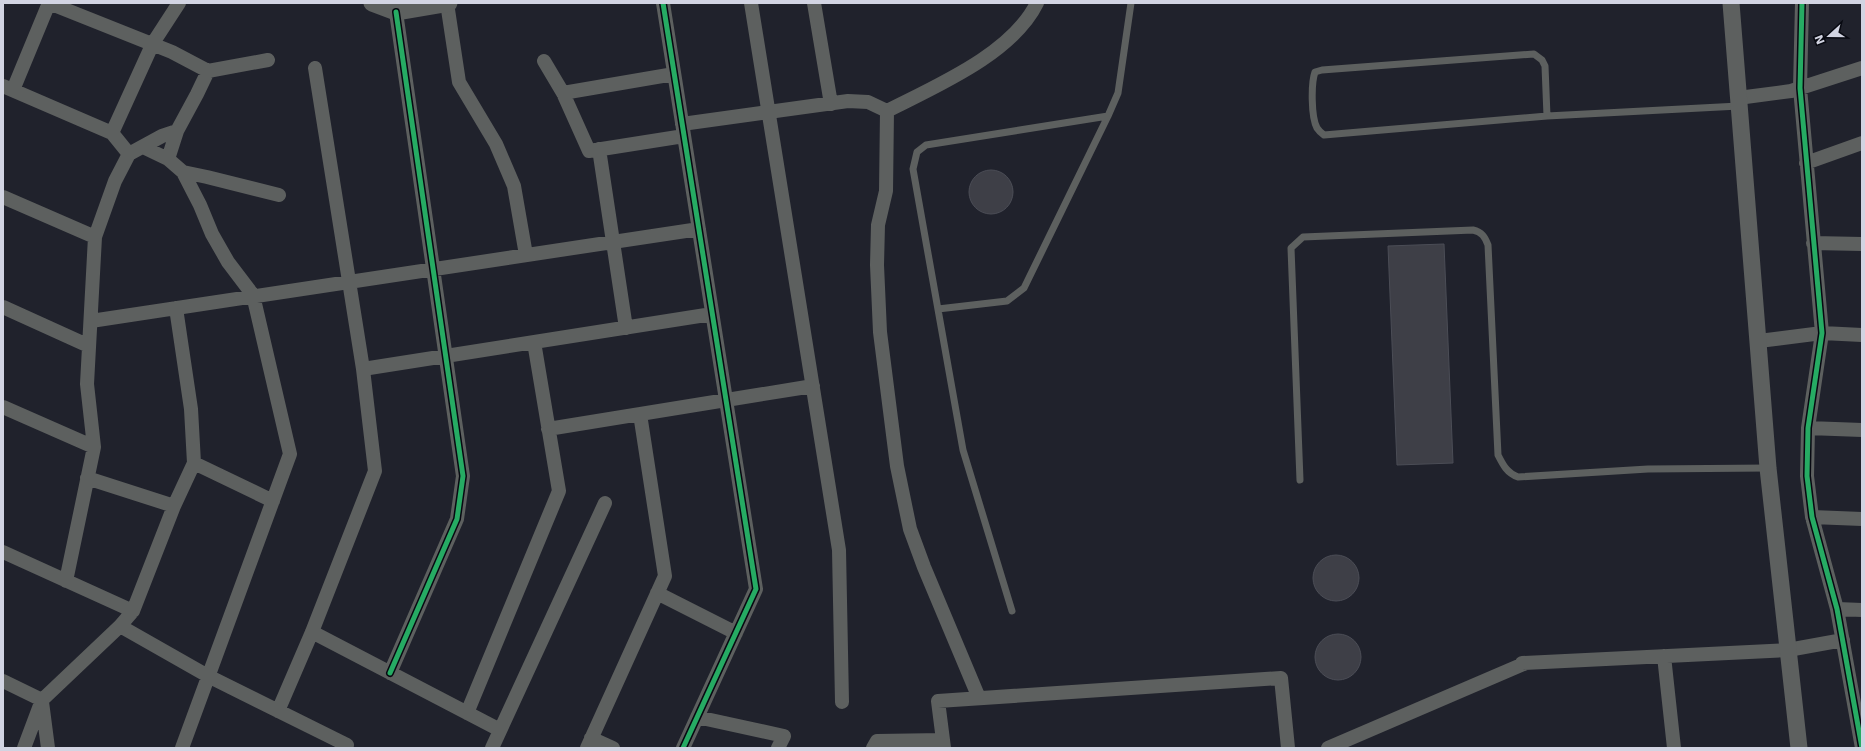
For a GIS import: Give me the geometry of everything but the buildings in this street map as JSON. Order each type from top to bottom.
[{"type":"street","points":[[129,154],[112,133],[8,88],[49,3],[172,52],[208,72],[268,60]]},
{"type":"street","points":[[112,133],[153,44],[179,3]]},
{"type":"street","points":[[372,3],[396,12],[448,3],[459,82],[496,144],[514,186],[526,255]]},
{"type":"street","points":[[663,3],[756,589],[683,748]]},
{"type":"street","points":[[751,3],[839,550],[842,702]]},
{"type":"street","points":[[814,3],[831,104]]},
{"type":"street","points":[[887,111],[950,79],[1004,44],[1030,16],[1037,3]]},
{"type":"street","points":[[1730,3],[1759,341],[1768,468],[1799,748]]},
{"type":"street","points":[[1802,3],[1800,88],[1822,333],[1808,428],[1807,476],[1812,517],[1843,640],[1862,748]]},
{"type":"street","points":[[390,673],[457,519],[463,476],[396,12]]},
{"type":"street","points":[[544,61],[563,93],[589,151],[769,112],[848,102],[868,102],[887,111]]},
{"type":"street","points":[[278,711],[312,632],[375,471],[363,369],[315,68]]},
{"type":"street","points":[[1739,102],[1791,91],[1862,68]]},
{"type":"street","points":[[168,159],[177,131],[208,72]]},
{"type":"street","points":[[563,93],[674,74]]},
{"type":"street","points":[[887,111],[886,191],[878,225],[878,272],[880,332],[897,466],[910,529],[924,567],[979,698]]},
{"type":"street","points":[[66,581],[94,448],[87,384],[94,237],[115,181],[129,154],[162,136],[177,131]]},
{"type":"street","points":[[1806,164],[1862,143]]},
{"type":"street","points":[[142,147],[168,159],[183,172],[215,240],[228,262],[252,296],[290,454],[182,748]]},
{"type":"street","points":[[599,150],[626,328]]},
{"type":"street","points":[[183,172],[279,195]]},
{"type":"street","points":[[3,197],[94,237]]},
{"type":"street","points":[[91,321],[433,268],[699,229]]},
{"type":"street","points":[[1813,243],[1862,244]]},
{"type":"street","points":[[3,307],[89,346]]},
{"type":"street","points":[[24,748],[42,700],[120,626],[133,611],[174,506],[194,463],[191,409],[176,308]]},
{"type":"street","points":[[363,369],[712,314]]},
{"type":"street","points":[[1759,341],[1822,333],[1862,335]]},
{"type":"street","points":[[467,713],[559,491],[534,342]]},
{"type":"street","points":[[548,429],[813,386]]},
{"type":"street","points":[[3,407],[94,448]]},
{"type":"street","points":[[613,748],[589,743],[665,576],[640,414]]},
{"type":"street","points":[[1808,428],[1862,430]]},
{"type":"street","points":[[194,463],[273,501]]},
{"type":"street","points":[[88,478],[174,506]]},
{"type":"street","points":[[492,748],[605,503]]},
{"type":"street","points":[[1812,517],[1862,519]]},
{"type":"street","points":[[3,552],[133,611]]},
{"type":"street","points":[[657,593],[736,633]]},
{"type":"street","points":[[1836,609],[1862,610]]},
{"type":"street","points":[[120,626],[208,676],[347,744],[345,748]]},
{"type":"street","points":[[312,632],[500,730]]},
{"type":"street","points":[[1328,748],[1524,663],[1788,650],[1843,640]]},
{"type":"street","points":[[1664,656],[1674,748]]},
{"type":"street","points":[[873,748],[877,740],[943,744],[938,701],[1281,678],[1288,748]]},
{"type":"street","points":[[3,681],[42,700]]},
{"type":"street","points":[[42,700],[48,748]]},
{"type":"street","points":[[697,717],[784,736],[778,748]]},
{"type":"lane","points":[[938,309],[1007,301],[1024,288],[1118,93],[1131,3]]},
{"type":"lane","points":[[1547,116],[1546,66],[1542,60],[1534,54],[1322,70],[1315,72],[1312,80],[1314,122],[1318,130],[1324,135],[1547,116],[1739,102]]},
{"type":"lane","points":[[1012,611],[963,450],[912,169],[917,152],[926,145],[1108,116]]},
{"type":"lane","points":[[1300,480],[1291,248],[1303,237],[1473,230],[1480,232],[1486,238],[1488,245],[1498,455],[1505,469],[1511,475],[1518,477],[1648,469],[1768,468]]},
{"type":"cycle path","points":[[663,3],[756,589],[683,748]]},
{"type":"cycle path","points":[[1802,3],[1800,88],[1822,333],[1808,428],[1807,476],[1812,517],[1837,609],[1862,748]]},
{"type":"cycle path","points":[[390,673],[457,519],[463,476],[396,12]]}]
